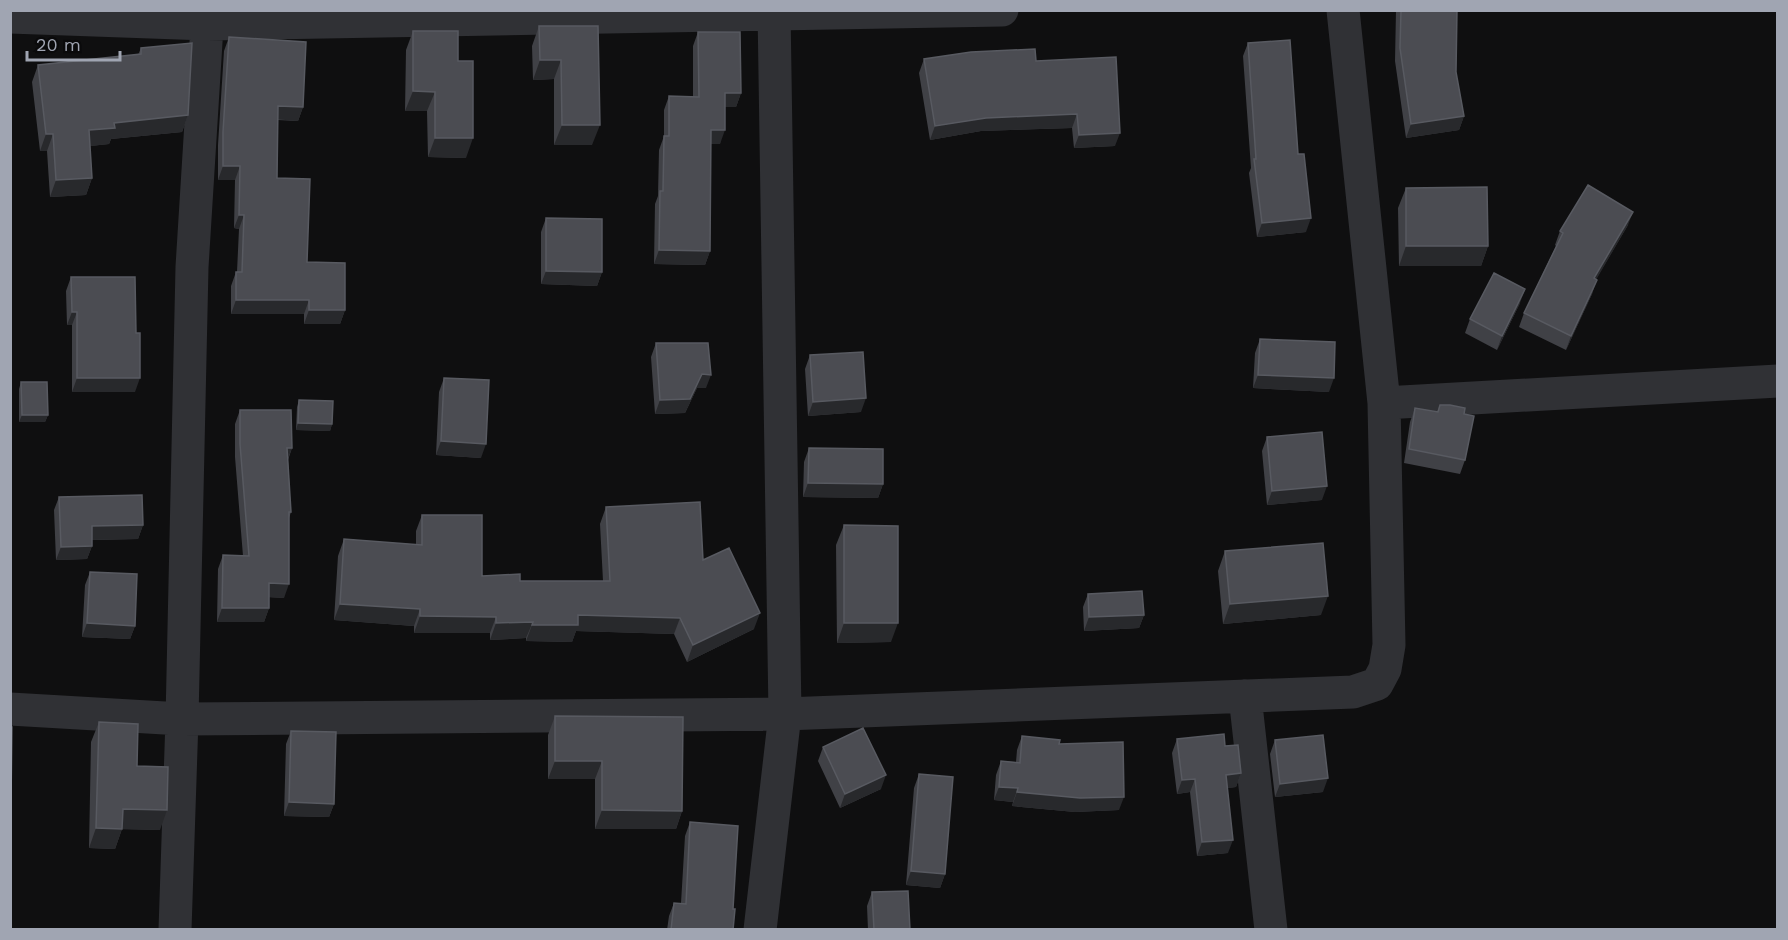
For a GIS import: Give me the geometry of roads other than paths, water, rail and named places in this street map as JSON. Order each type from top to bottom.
[{"type":"street","points":[[10,17],[1002,10]]},
{"type":"street","points":[[10,709],[182,719],[785,714],[1353,692],[1377,684],[1385,669],[1389,645],[1384,403],[1343,10]]},
{"type":"street","points":[[759,930],[785,714],[774,13]]},
{"type":"street","points":[[175,930],[192,267],[208,17]]},
{"type":"street","points":[[1384,403],[1778,381]]},
{"type":"street","points":[[1245,696],[1270,930]]}]
